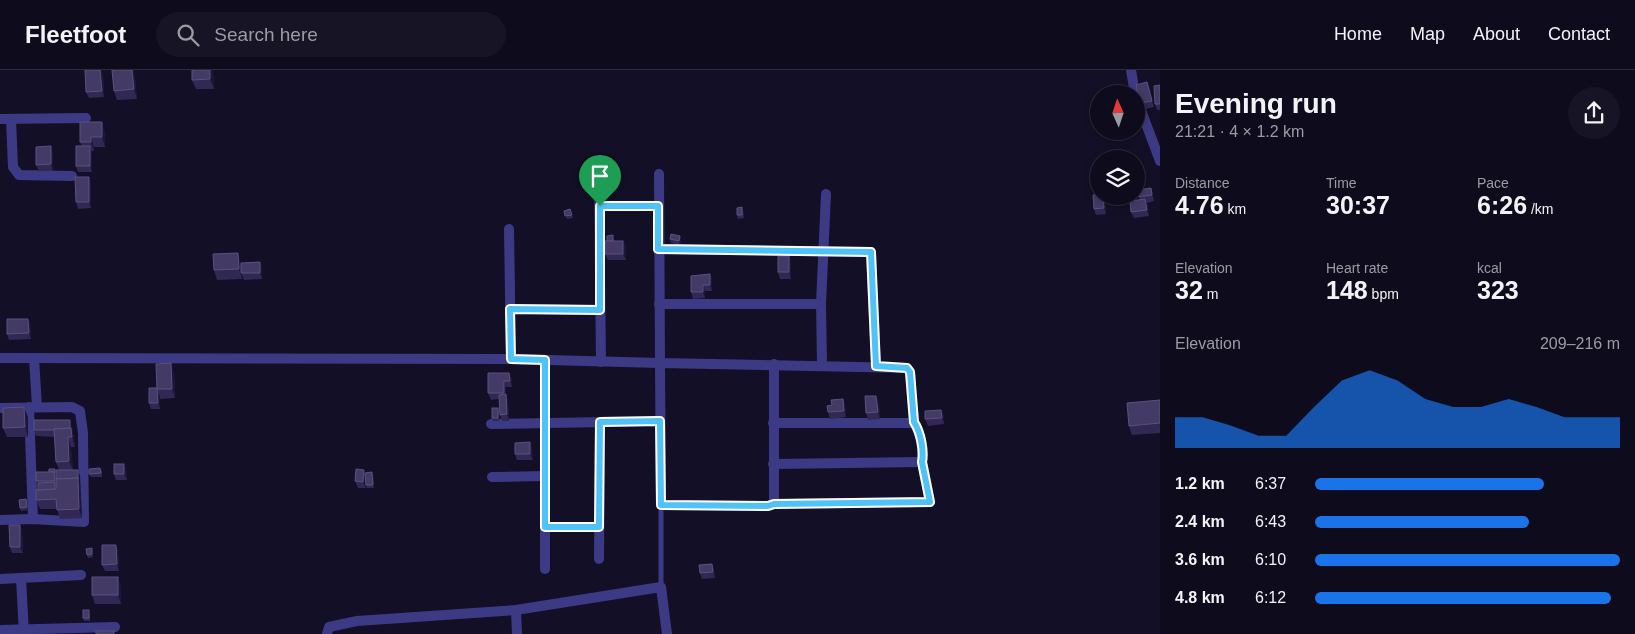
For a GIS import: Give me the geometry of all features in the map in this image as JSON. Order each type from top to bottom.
[{"type":"street","points":[[1131,70],[1134,85]]},
{"type":"street","points":[[11,118],[13,167],[19,175],[72,176]]},
{"type":"street","points":[[0,119],[86,118]]},
{"type":"street","points":[[1145,120],[1160,161]]},
{"type":"street","points":[[0,358],[511,359],[601,362],[660,363],[774,364],[876,366],[907,368],[910,372],[914,422],[922,447],[922,462],[930,502],[774,504],[768,506],[661,505],[660,363],[658,249],[658,174]]},
{"type":"street","points":[[599,187],[601,362]]},
{"type":"street","points":[[822,365],[821,304],[826,194]]},
{"type":"street","points":[[600,206],[658,206]]},
{"type":"street","points":[[509,229],[511,359]]},
{"type":"street","points":[[658,249],[824,253],[871,252],[876,366]]},
{"type":"street","points":[[659,304],[821,304]]},
{"type":"street","points":[[510,309],[600,310]]},
{"type":"street","points":[[33,519],[34,358]]},
{"type":"street","points":[[545,360],[545,569]]},
{"type":"street","points":[[774,364],[774,504]]},
{"type":"street","points":[[0,408],[72,406],[80,411],[85,500],[84,522],[33,519],[0,520]]},
{"type":"street","points":[[491,424],[660,421]]},
{"type":"street","points":[[599,559],[600,422]]},
{"type":"street","points":[[773,423],[914,422]]},
{"type":"street","points":[[773,464],[922,462]]},
{"type":"street","points":[[492,477],[545,476]]},
{"type":"street","points":[[545,527],[599,527]]},
{"type":"street","points":[[0,579],[80,575]]},
{"type":"street","points":[[21,578],[24,632]]},
{"type":"street","points":[[327,634],[329,626],[357,621],[516,610],[661,587],[667,634]]},
{"type":"street","points":[[516,610],[517,634]]},
{"type":"street","points":[[0,630],[24,632],[115,627]]},
{"type":"lane","points":[[661,505],[661,587]]},
{"type":"building","points":[[85,70],[100,70],[102,91],[86,92]]},
{"type":"building","points":[[112,70],[132,70],[134,89],[114,91]]},
{"type":"building","points":[[192,70],[210,70],[210,79],[192,80]]},
{"type":"building","points":[[1147,82],[1152,101],[1145,102],[1145,85],[1136,85]]},
{"type":"building","points":[[1160,85],[1160,104],[1155,104],[1154,86]]},
{"type":"building","points":[[80,122],[102,122],[102,137],[91,137],[91,142],[80,142]]},
{"type":"building","points":[[51,146],[51,164],[36,165],[36,147]]},
{"type":"building","points":[[76,146],[90,146],[90,166],[76,166]]},
{"type":"building","points":[[75,177],[89,177],[89,202],[76,202]]},
{"type":"building","points":[[1151,188],[1152,195],[1145,196],[1145,189]]},
{"type":"building","points":[[1145,199],[1147,210],[1131,212],[1130,205],[1145,205]]},
{"type":"building","points":[[1094,205],[1104,205],[1104,208],[1094,209]]},
{"type":"building","points":[[742,207],[742,215],[737,215],[737,208]]},
{"type":"building","points":[[570,209],[572,215],[565,216],[564,211]]},
{"type":"building","points":[[671,234],[680,236],[679,241],[670,239]]},
{"type":"building","points":[[613,235],[613,241],[607,241],[607,236]]},
{"type":"building","points":[[605,241],[623,241],[623,254],[605,254]]},
{"type":"building","points":[[238,253],[239,269],[214,270],[213,254]]},
{"type":"building","points":[[778,256],[789,256],[789,272],[778,272]]},
{"type":"building","points":[[260,262],[260,273],[241,273],[241,263]]},
{"type":"building","points":[[710,274],[710,285],[703,285],[703,292],[691,292],[691,276]]},
{"type":"building","points":[[7,319],[28,319],[29,333],[7,334]]},
{"type":"building","points":[[171,363],[172,389],[157,389],[156,364]]},
{"type":"building","points":[[488,373],[509,373],[510,381],[504,381],[504,393],[488,393]]},
{"type":"building","points":[[149,388],[157,388],[158,403],[149,403]]},
{"type":"building","points":[[506,394],[507,414],[500,415],[499,395]]},
{"type":"building","points":[[865,396],[876,396],[878,412],[866,413]]},
{"type":"building","points":[[843,399],[844,411],[828,412],[827,406],[832,405],[831,400]]},
{"type":"building","points":[[1160,400],[1160,423],[1129,426],[1127,403]]},
{"type":"building","points":[[24,407],[25,427],[3,428],[3,408]]},
{"type":"building","points":[[492,408],[498,408],[498,418],[492,418]]},
{"type":"building","points":[[941,410],[942,418],[925,419],[925,411]]},
{"type":"building","points":[[34,420],[70,420],[70,428],[34,430]]},
{"type":"building","points":[[71,428],[72,437],[68,437],[69,461],[56,462],[54,429]]},
{"type":"building","points":[[530,442],[530,454],[515,454],[515,443]]},
{"type":"building","points":[[114,464],[124,464],[124,474],[114,474]]},
{"type":"building","points":[[100,468],[101,473],[89,474],[89,469]]},
{"type":"building","points":[[49,469],[55,469],[55,473],[49,472]]},
{"type":"building","points":[[356,469],[364,470],[363,482],[355,481]]},
{"type":"building","points":[[56,470],[78,470],[78,478],[56,479]]},
{"type":"building","points":[[36,472],[54,472],[55,481],[36,481]]},
{"type":"building","points":[[372,472],[373,485],[366,485],[365,473]]},
{"type":"building","points":[[78,478],[79,509],[57,510],[56,499],[36,500],[36,490],[56,489],[56,479]]},
{"type":"building","points":[[55,482],[55,489],[38,490],[38,483]]},
{"type":"building","points":[[26,499],[27,507],[20,508],[19,500]]},
{"type":"building","points":[[9,525],[20,525],[20,547],[10,547]]},
{"type":"building","points":[[102,545],[116,545],[117,564],[102,565]]},
{"type":"building","points":[[92,548],[92,554],[87,555],[86,549]]},
{"type":"building","points":[[712,564],[713,572],[700,573],[699,565]]},
{"type":"building","points":[[92,577],[118,577],[118,595],[92,595]]},
{"type":"building","points":[[83,610],[89,610],[89,618],[83,618]]},
{"type":"building","points":[[96,631],[114,631],[114,634],[96,634]]},
{"type":"route","points":[[600,206],[658,206],[658,249],[824,253],[871,252],[876,366],[907,368],[910,372],[914,422],[918,428],[930,502],[774,504],[768,506],[661,505],[660,421],[600,422],[599,527],[545,527],[545,360],[511,359],[510,309],[600,310],[600,206]]}]
